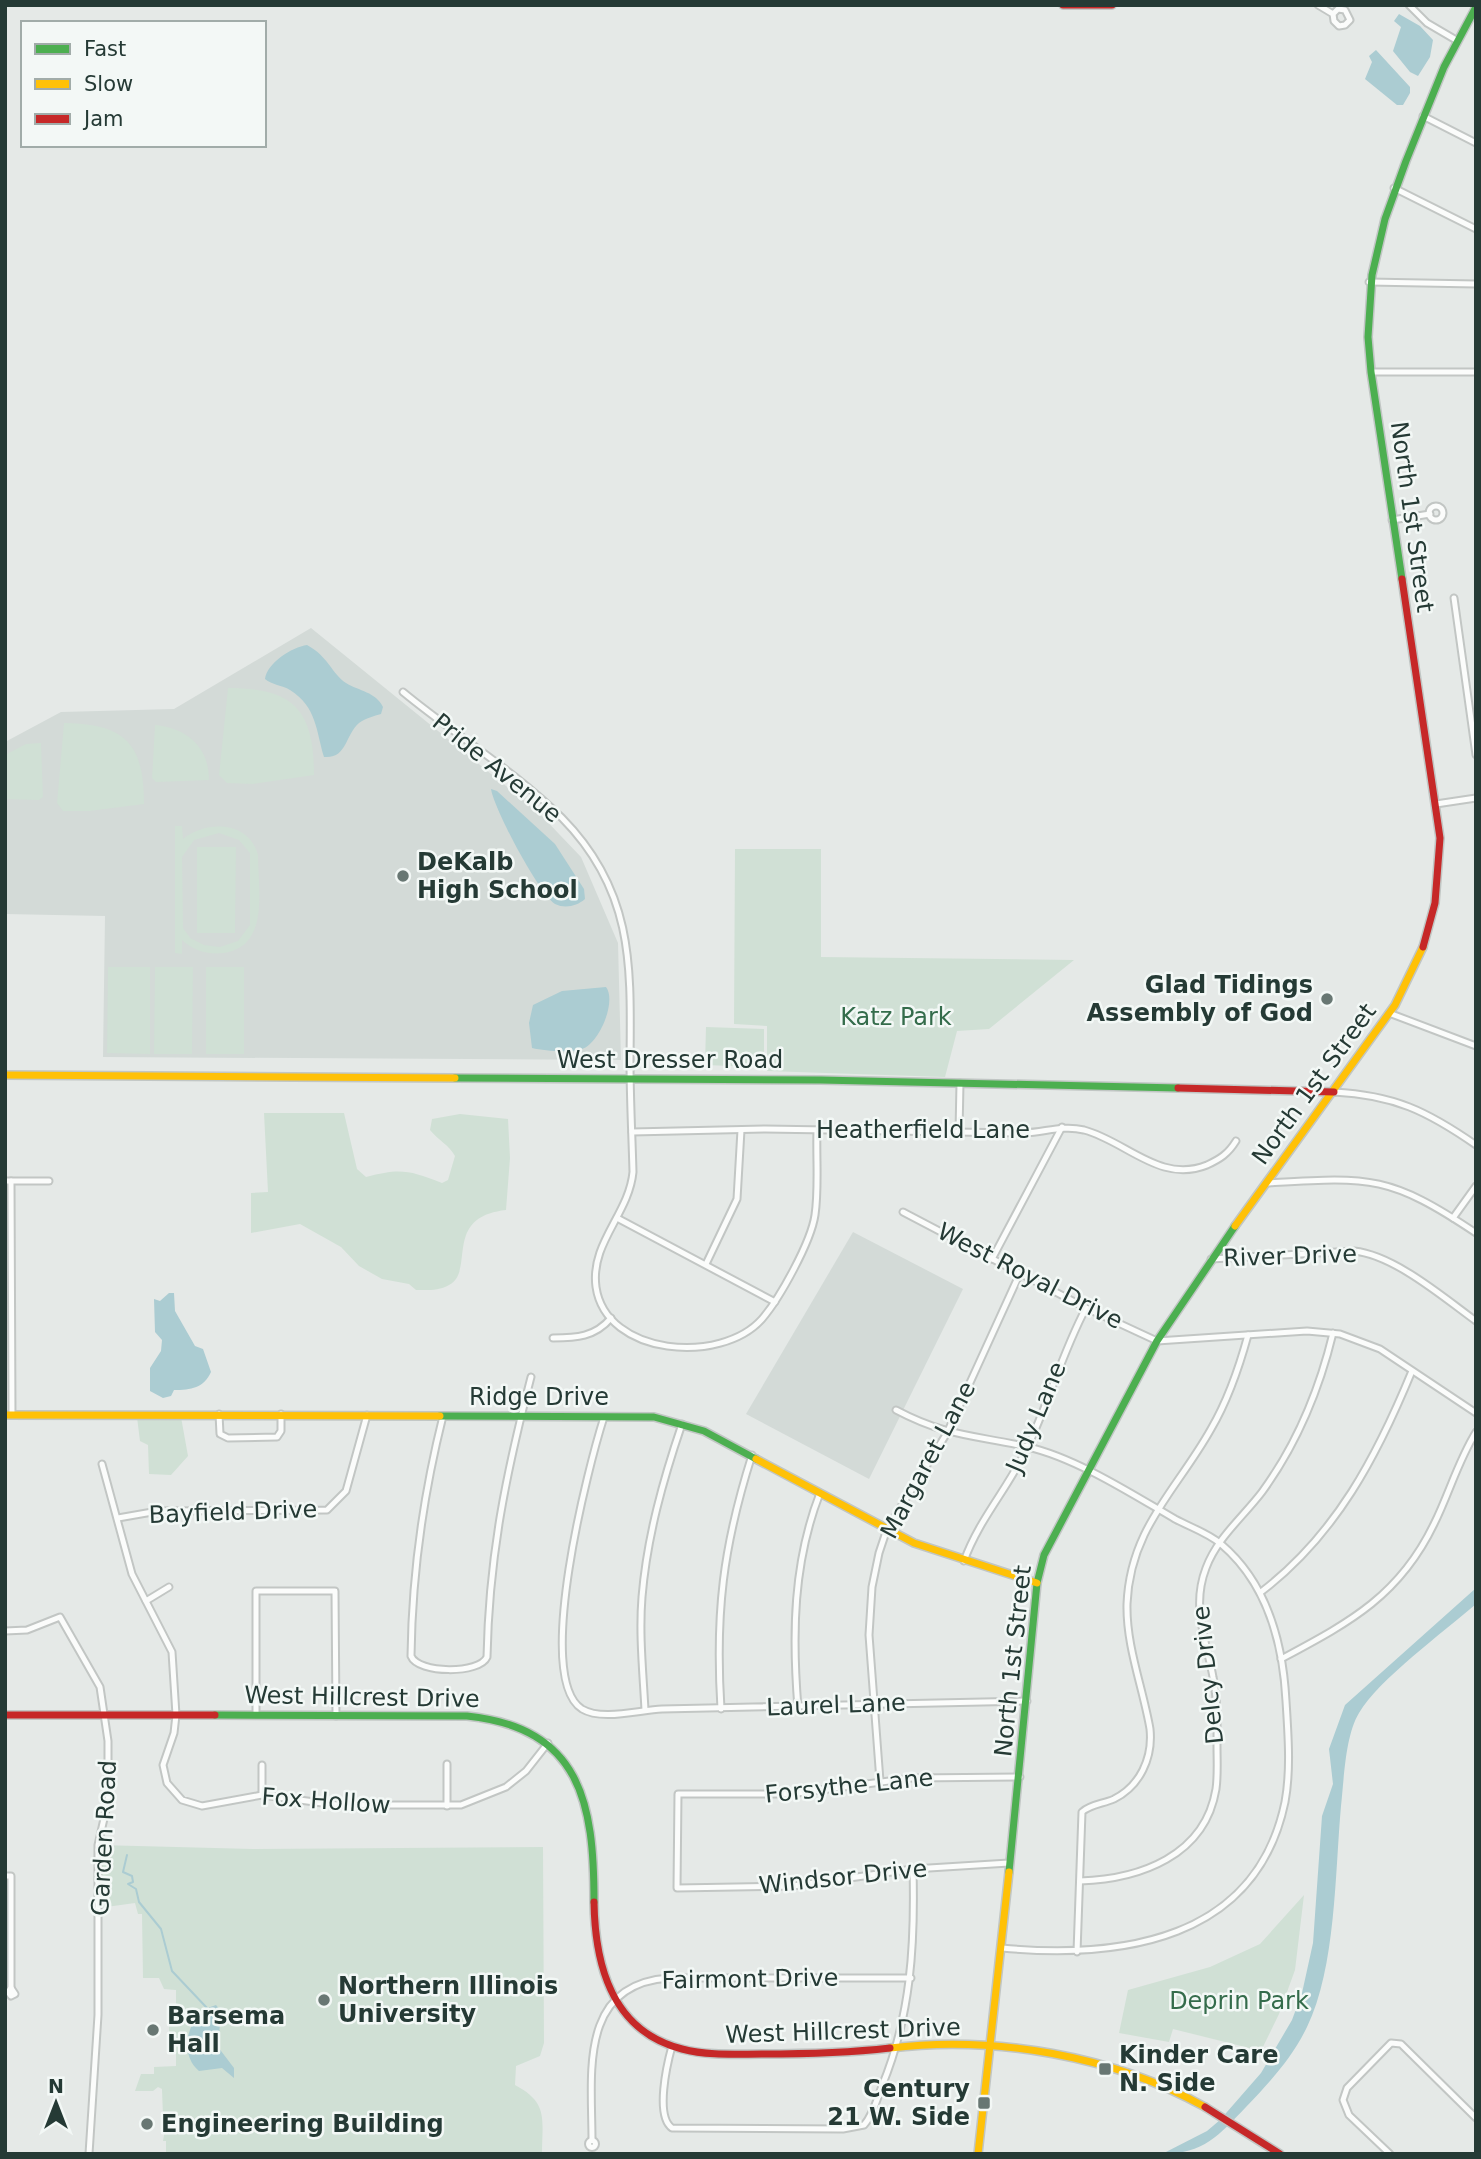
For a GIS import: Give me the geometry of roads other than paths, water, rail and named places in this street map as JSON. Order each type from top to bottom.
[{"type":"street","points":[[1063,5],[1084,8],[1112,5]]},
{"type":"street","points":[[1318,5],[1334,14]]},
{"type":"street","points":[[1409,5],[1427,23],[1456,40]]},
{"type":"street","name":"North 1st Street","points":[[978,2154],[1020,1777],[1037,1583],[1049,1545],[1157,1341],[1211,1259],[1389,1013],[1416,967],[1434,910],[1440,864],[1436,804],[1371,372],[1367,314],[1369,282],[1382,219],[1456,40],[1476,8]]},
{"type":"street","points":[[1423,116],[1476,143]]},
{"type":"street","points":[[1394,187],[1476,229]]},
{"type":"street","points":[[1369,282],[1476,284]]},
{"type":"street","points":[[1371,372],[1476,372]]},
{"type":"street","points":[[1392,520],[1430,514]]},
{"type":"street","points":[[1454,598],[1476,755]]},
{"type":"street","name":"Pride Avenue","points":[[403,692],[560,816],[583,842],[602,872],[615,901],[629,951],[632,1183],[602,1245],[595,1274],[601,1304],[611,1318]]},
{"type":"street","points":[[1436,804],[1476,798]]},
{"type":"street","points":[[1389,1013],[1475,1045]]},
{"type":"street","name":"West Dresser Road","points":[[5,1075],[631,1079],[1334,1091]]},
{"type":"street","points":[[959,1132],[960,1083]]},
{"type":"street","points":[[1334,1091],[1371,1094],[1404,1103],[1439,1120],[1476,1145]]},
{"type":"street","points":[[992,1258],[1062,1127]]},
{"type":"street","name":"Heatherfield Lane","points":[[632,1132],[817,1130],[1029,1133],[1062,1127],[1102,1136],[1145,1160],[1162,1167],[1183,1170],[1221,1159],[1236,1141]]},
{"type":"street","points":[[706,1264],[737,1199],[741,1130]]},
{"type":"street","points":[[553,1338],[586,1336],[611,1318],[652,1342],[704,1348],[743,1335],[760,1321],[775,1302],[813,1224],[817,1130]]},
{"type":"street","points":[[1266,1183],[1365,1180],[1406,1190],[1476,1233]]},
{"type":"street","points":[[9,1415],[8,1181],[49,1181]]},
{"type":"street","points":[[1453,1218],[1476,1186]]},
{"type":"street","name":"West Royal Drive","points":[[903,1212],[1086,1308],[1157,1341]]},
{"type":"street","points":[[617,1218],[775,1302]]},
{"type":"street","name":"River Drive","points":[[1211,1259],[1354,1251],[1369,1253],[1392,1264],[1476,1321]]},
{"type":"street","name":"Margaret Lane","points":[[880,1781],[869,1657],[870,1604],[887,1529],[947,1433],[1020,1273]]},
{"type":"street","name":"Judy Lane","points":[[964,1561],[975,1532],[1028,1447],[1059,1364],[1086,1308]]},
{"type":"street","points":[[1157,1341],[1307,1331],[1333,1333],[1369,1344],[1476,1413]]},
{"type":"street","name":"Delcy Drive","points":[[1080,1881],[1124,1877],[1172,1858],[1200,1830],[1213,1803],[1217,1781],[1216,1702],[1198,1605],[1203,1576],[1219,1542],[1250,1508],[1292,1445],[1312,1402],[1333,1333]]},
{"type":"street","points":[[1077,1952],[1084,1810],[1113,1800],[1128,1790],[1139,1777],[1149,1755],[1150,1729],[1131,1644],[1127,1606],[1135,1553],[1157,1508],[1212,1428],[1231,1389],[1248,1335]]},
{"type":"street","points":[[1261,1592],[1310,1547],[1353,1493],[1378,1450],[1412,1371]]},
{"type":"street","points":[[443,1416],[425,1493],[413,1586],[411,1656],[416,1664],[424,1668],[474,1668],[485,1662],[488,1598],[498,1516],[531,1377]]},
{"type":"street","points":[[896,1410],[947,1433],[1028,1447],[1088,1472],[1219,1542],[1247,1571],[1261,1592],[1281,1659],[1287,1712],[1286,1795],[1276,1833],[1257,1870],[1228,1902],[1190,1927],[1133,1945],[1077,1952],[1002,1948]]},
{"type":"street","points":[[219,1414],[220,1434],[228,1438],[277,1437],[282,1429],[281,1414]]},
{"type":"street","name":"Ridge Drive","points":[[9,1415],[654,1417],[682,1423],[752,1455],[928,1549],[1037,1583]]},
{"type":"street","name":"Bayfield Drive","points":[[118,1518],[158,1511],[327,1510],[346,1491],[367,1415]]},
{"type":"street","name":"Laurel Lane","points":[[604,1417],[581,1496],[569,1561],[564,1633],[567,1689],[577,1705],[592,1713],[798,1708],[874,1703],[1027,1701]]},
{"type":"street","points":[[645,1710],[641,1620],[648,1555],[663,1480],[682,1423]]},
{"type":"street","points":[[1281,1659],[1357,1617],[1398,1580],[1430,1532],[1476,1432]]},
{"type":"street","points":[[721,1709],[717,1642],[719,1596],[729,1535],[752,1455]]},
{"type":"street","name":"Fox Hollow","points":[[102,1464],[134,1581],[172,1652],[176,1715],[174,1733],[163,1765],[167,1783],[177,1796],[202,1806],[262,1795],[337,1805],[447,1806],[476,1801],[506,1787],[526,1771],[548,1743]]},
{"type":"street","points":[[798,1708],[795,1602],[806,1539],[820,1493]]},
{"type":"street","points":[[146,1601],[169,1587]]},
{"type":"street","points":[[257,1715],[256,1591],[335,1591],[336,1716]]},
{"type":"street","name":"Garden Road","points":[[5,1631],[21,1631],[60,1617],[93,1672],[106,1715],[109,1793],[98,1844],[98,2015],[89,2154]]},
{"type":"street","name":"West Hillcrest Drive","points":[[5,1715],[490,1718],[521,1727],[548,1743],[574,1772],[590,1809],[595,1843],[595,1947],[601,1974],[614,1999],[639,2027],[672,2046],[716,2054],[836,2054],[898,2047],[990,2047],[1137,2077],[1213,2112],[1280,2154]]},
{"type":"street","points":[[447,1764],[447,1806]]},
{"type":"street","points":[[262,1765],[262,1795]]},
{"type":"street","name":"Forsythe Lane","points":[[677,1888],[678,1794],[790,1794],[880,1781],[953,1776],[1020,1777]]},
{"type":"street","name":"Windsor Drive","points":[[677,1888],[793,1886],[913,1869],[1009,1863]]},
{"type":"street","points":[[672,2046],[665,2073],[664,2113],[667,2124],[676,2129],[861,2127],[869,2118],[898,2047],[911,1978],[913,1869]]},
{"type":"street","points":[[8,1876],[11,1989]]},
{"type":"street","name":"Fairmont Drive","points":[[614,1999],[643,1982],[657,1979],[911,1978]]},
{"type":"street","points":[[592,2140],[593,2044],[601,2020],[614,1999]]},
{"type":"street","points":[[1390,2154],[1349,2115],[1343,2101],[1347,2088],[1391,2043],[1401,2044],[1476,2118]]},
{"type":"water","points":[[1399,14],[1420,26],[1433,40],[1430,57],[1418,76],[1410,72],[1393,51],[1401,27],[1394,21]]},
{"type":"water","points":[[1376,50],[1410,87],[1410,93],[1403,105],[1397,105],[1365,79],[1372,62],[1369,56]]},
{"type":"water","points":[[307,645],[320,654],[341,679],[372,695],[383,707],[381,714],[359,723],[341,750],[332,757],[324,757],[314,720],[306,704],[290,690],[265,679],[270,667],[281,657]]},
{"type":"water","points":[[491,789],[497,791],[555,844],[584,889],[585,899],[575,905],[563,906],[555,904],[548,897],[518,850]]},
{"type":"water","points":[[606,987],[609,993],[608,1011],[600,1031],[588,1045],[571,1051],[532,1048],[529,1023],[533,1005],[562,991]]},
{"type":"water","points":[[169,1293],[174,1293],[175,1311],[195,1346],[203,1349],[211,1372],[201,1385],[191,1389],[174,1390],[171,1396],[163,1398],[150,1391],[150,1368],[161,1351],[162,1340],[155,1332],[154,1299],[160,1301]]},
{"type":"water","points":[[1476,1588],[1476,1604],[1381,1686],[1368,1700],[1354,1723],[1344,1771],[1329,1949],[1317,2003],[1301,2038],[1272,2079],[1219,2134],[1189,2151],[1162,2154],[1207,2131],[1220,2120],[1261,2073],[1292,2020],[1302,1993],[1313,1943],[1322,1816],[1333,1784],[1329,1749],[1345,1705]]},
{"type":"water","points":[[216,2005],[221,2011],[218,2047],[234,2068],[234,2078],[222,2068],[199,2071],[188,2054],[187,2044],[193,2024],[206,2009]]},
{"type":"waterway","points":[[127,1855],[123,1872],[132,1876],[133,1882],[128,1884],[136,1889],[139,1902],[161,1929],[172,1971],[207,2008]]},
{"type":"place","name":"DeKalb High School","points":[[403,876]]},
{"type":"place","name":"Glad Tidings Assembly of God","points":[[1327,999]]},
{"type":"place","name":"Northern Illinois University","points":[[324,2000]]},
{"type":"place","name":"Barsema Hall","points":[[153,2030]]},
{"type":"place","name":"Kinder Care N. Side","points":[[1105,2069]]},
{"type":"place","name":"Century 21 W. Side","points":[[984,2103]]},
{"type":"place","name":"Engineering Building","points":[[147,2124]]},
{"type":"park label","name":"Katz Park","points":[[896,1017]]},
{"type":"park label","name":"Deprin Park","points":[[1239,2001]]}]
